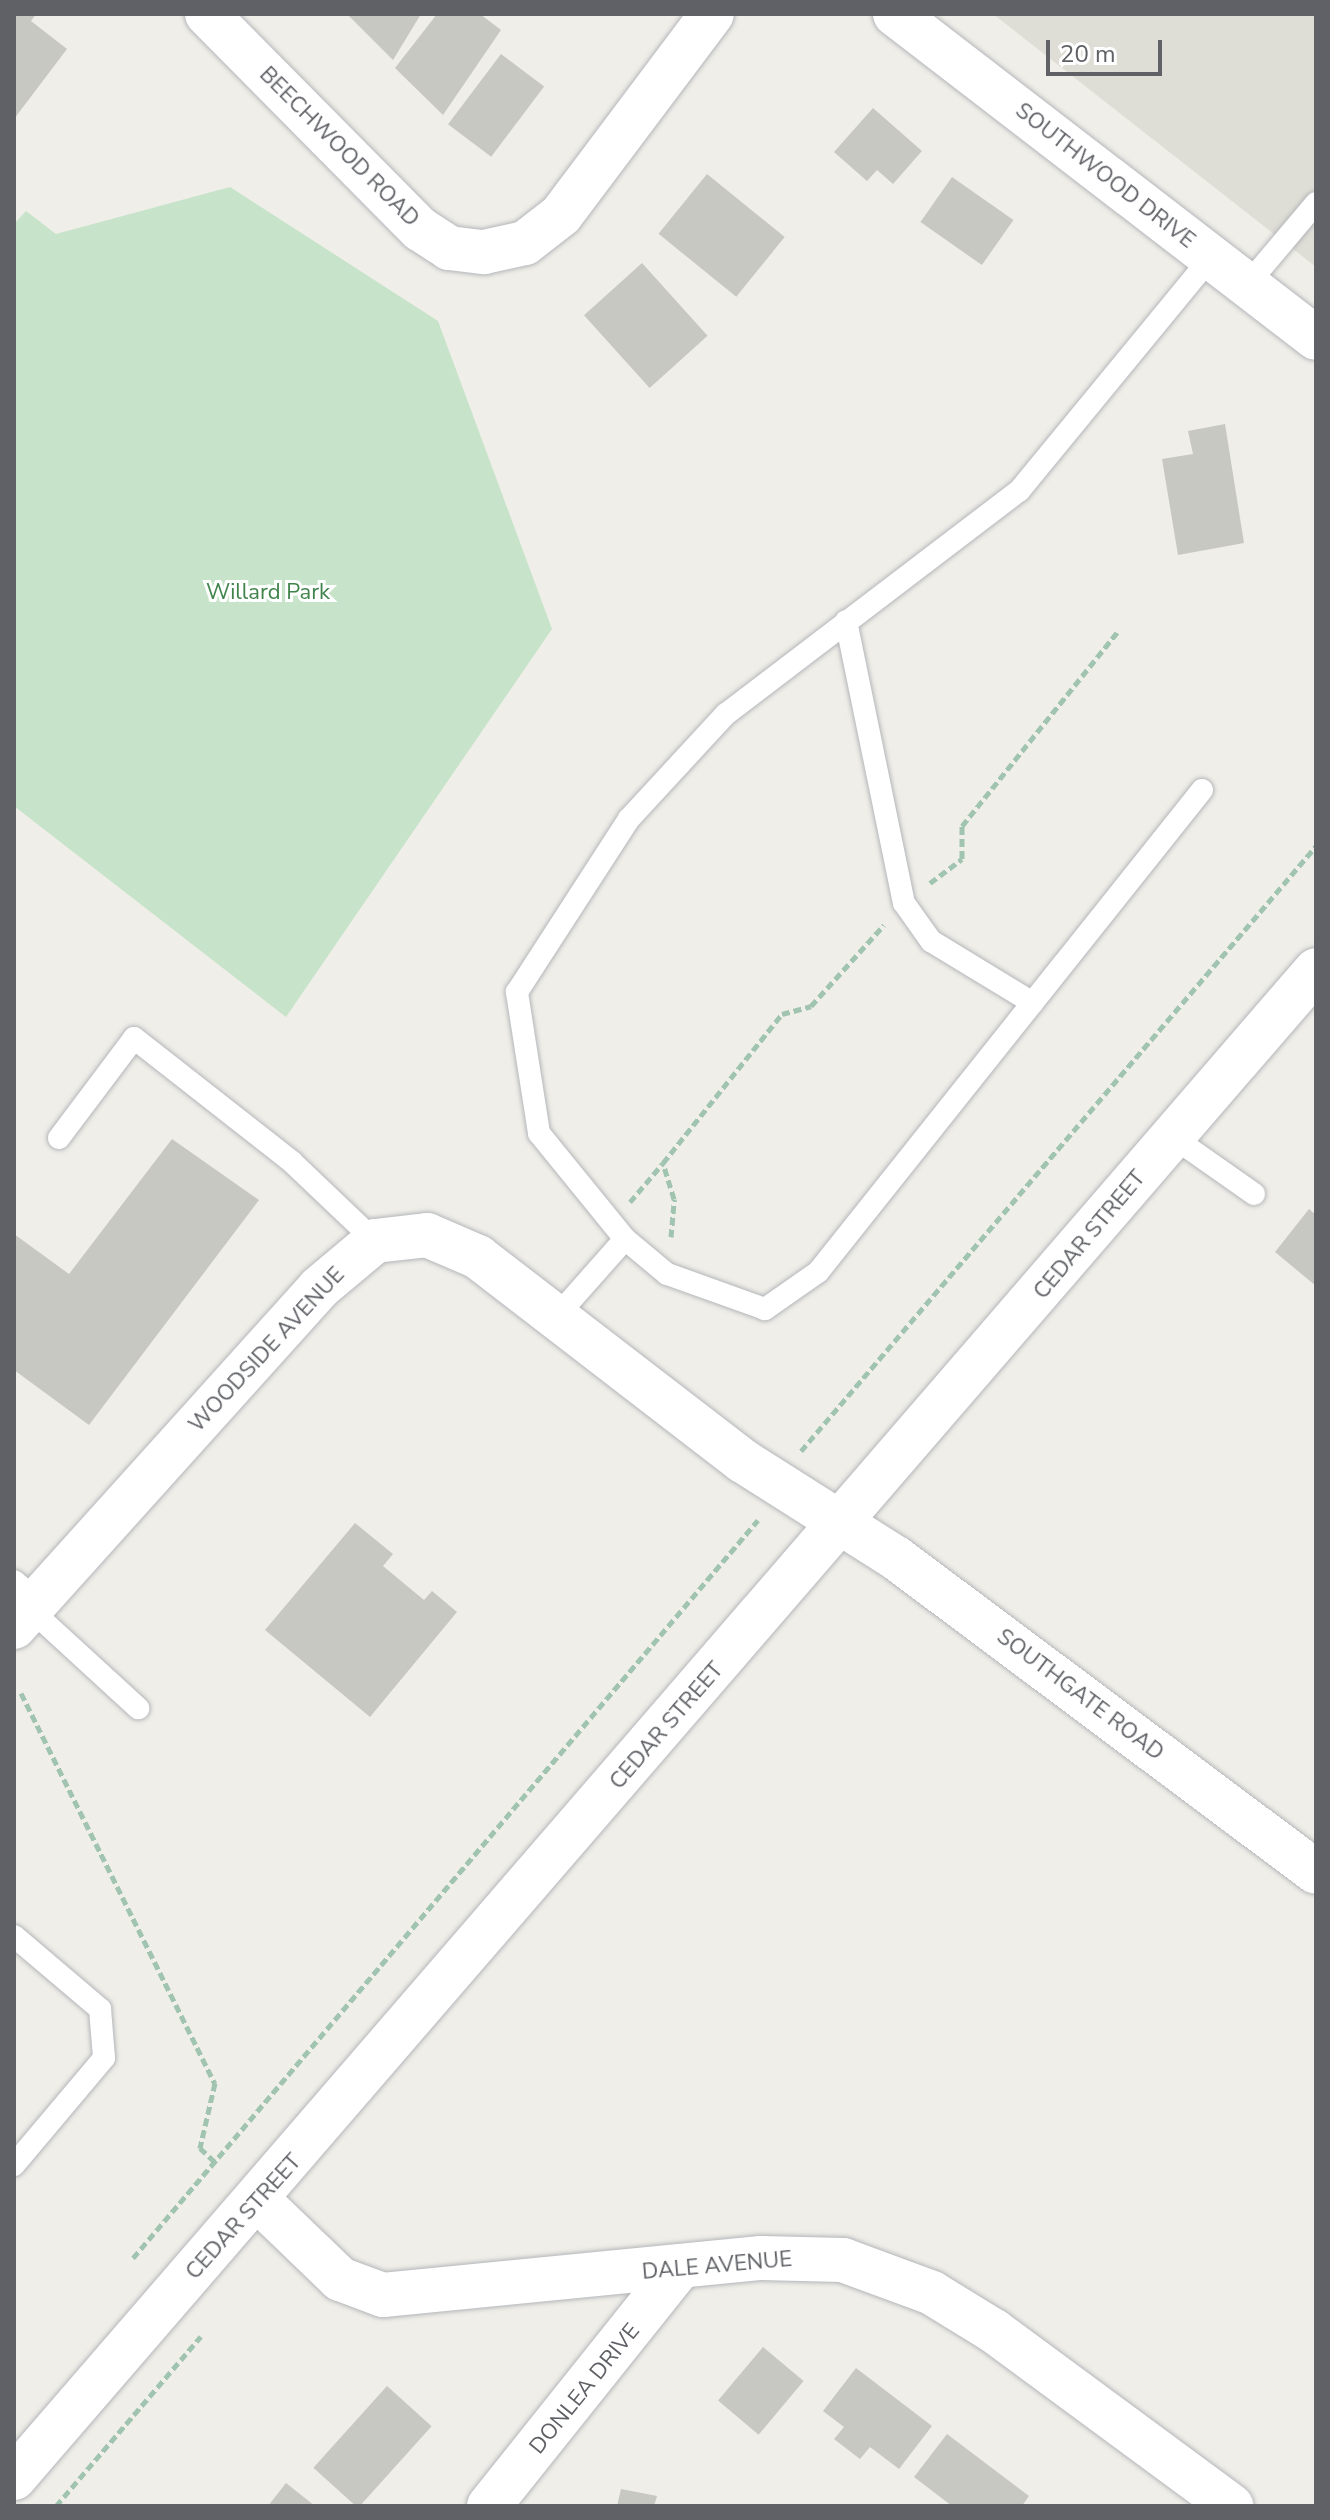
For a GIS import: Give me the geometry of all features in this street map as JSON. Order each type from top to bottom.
[{"type":"street","name":"BEECHWOOD ROAD","points":[[207,14],[420,229],[449,248],[484,252],[525,243],[561,215],[712,14]]},
{"type":"street","name":"SOUTHWOOD DRIVE","points":[[898,15],[1316,338]]},
{"type":"street","name":"CEDAR STREET","points":[[14,2478],[260,2202],[1173,1137],[1313,981]]},
{"type":"street","points":[[375,1241],[427,1235],[478,1257],[838,1526]]},
{"type":"street","name":"WOODSIDE AVENUE","points":[[24,1604],[319,1288],[375,1241]]},
{"type":"street","name":"SOUTHGATE ROAD","points":[[838,1526],[896,1558],[1311,1859]]},
{"type":"street","name":"DALE AVENUE","points":[[260,2202],[340,2279],[383,2295],[678,2269],[761,2258],[843,2260],[932,2293],[994,2331],[1231,2506]]},
{"type":"street","name":"DONLEA DRIVE","points":[[489,2506],[678,2269]]},
{"type":"lane","points":[[1247,285],[1316,203]]},
{"type":"lane","points":[[1202,790],[818,1272],[765,1309],[667,1274],[618,1232],[539,1133],[517,992],[629,819],[726,714],[1019,491],[1211,257]]},
{"type":"lane","points":[[846,621],[904,903],[931,941],[1033,1003]]},
{"type":"lane","points":[[59,1138],[134,1038],[292,1162],[375,1241]]},
{"type":"lane","points":[[1173,1137],[1254,1194]]},
{"type":"lane","points":[[556,1317],[618,1232]]},
{"type":"lane","points":[[24,1604],[138,1708]]},
{"type":"lane","points":[[14,1936],[100,2009],[104,2058],[14,2165]]},
{"type":"path","points":[[618,1232],[663,1163],[782,1014],[811,1006],[904,903],[962,859],[962,826],[1118,631]]},
{"type":"path","points":[[795,1457],[1316,846]]},
{"type":"path","points":[[663,1163],[674,1199],[667,1274]]},
{"type":"path","points":[[133,2258],[758,1520]]},
{"type":"path","points":[[21,1693],[215,2083],[200,2148],[215,2162]]},
{"type":"path","points":[[56,2506],[201,2336]]},
{"type":"shaded area","points":[[993,14],[1316,14],[1316,267]]},
{"type":"green space","name":"Willard Park","points":[[230,187],[438,321],[552,629],[286,1017],[14,806],[14,224],[26,211],[56,234]]},
{"type":"building","points":[[14,14],[36,14],[31,21],[67,49],[14,119]]},
{"type":"building","points":[[347,14],[421,14],[393,60]]},
{"type":"building","points":[[437,14],[480,14],[501,30],[443,115],[395,68]]},
{"type":"building","points":[[501,54],[544,86],[491,157],[448,124]]},
{"type":"building","points":[[873,108],[922,151],[893,184],[877,170],[867,181],[834,152]]},
{"type":"building","points":[[707,174],[785,237],[736,297],[659,234]]},
{"type":"building","points":[[952,177],[1013,220],[982,265],[920,222]]},
{"type":"building","points":[[642,263],[708,336],[650,388],[584,315]]},
{"type":"building","points":[[1225,424],[1244,543],[1178,555],[1162,459],[1193,454],[1188,431]]},
{"type":"building","points":[[172,1139],[259,1200],[89,1425],[14,1370],[14,1234],[69,1274]]},
{"type":"building","points":[[1309,1209],[1316,1215],[1316,1286],[1275,1252]]},
{"type":"building","points":[[355,1523],[393,1554],[383,1566],[424,1600],[432,1591],[457,1612],[370,1717],[265,1630]]},
{"type":"building","points":[[763,2347],[804,2381],[759,2435],[718,2401]]},
{"type":"building","points":[[856,2368],[932,2426],[899,2469],[870,2447],[860,2459],[834,2439],[844,2427],[823,2411]]},
{"type":"building","points":[[387,2386],[432,2426],[360,2506],[356,2506],[313,2468]]},
{"type":"building","points":[[947,2434],[1029,2496],[1022,2506],[952,2506],[914,2477]]},
{"type":"building","points":[[286,2483],[315,2506],[268,2506]]},
{"type":"building","points":[[621,2489],[657,2496],[654,2506],[617,2506]]}]
